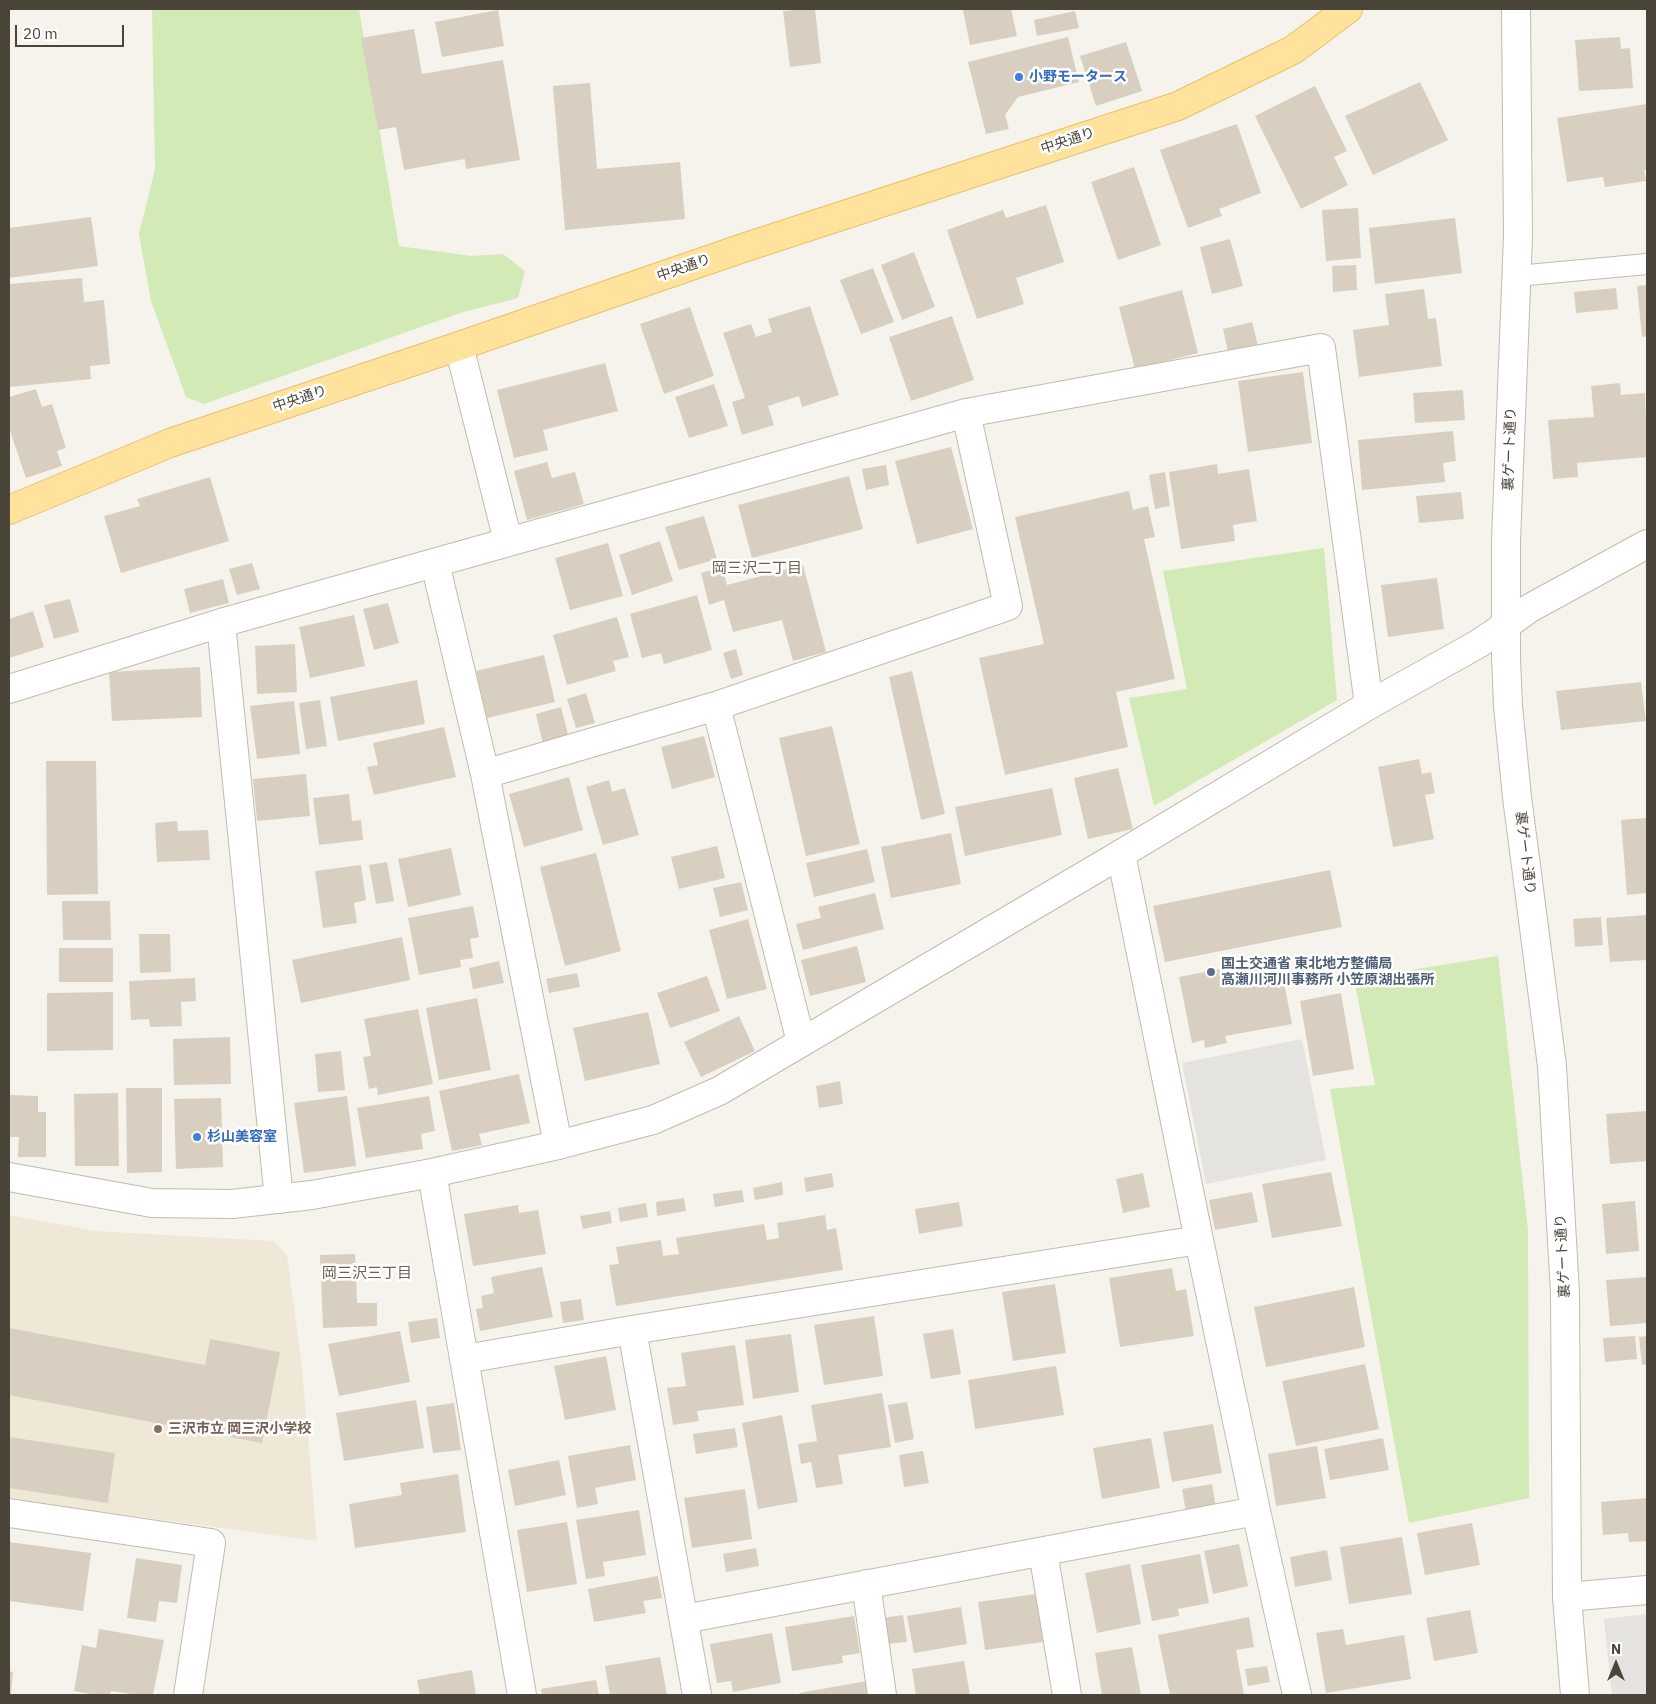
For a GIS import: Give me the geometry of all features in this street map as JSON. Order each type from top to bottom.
[{"type":"main road","name":"中央通り","points":[[9,510],[170,443],[743,248],[1178,106],[1293,50],[1348,9]]},
{"type":"street","name":"裏ゲート通り","points":[[1516,9],[1518,226],[1506,541],[1505,626],[1508,706],[1552,1066],[1565,1293],[1568,1597],[1574,1695]]},
{"type":"street","points":[[459,346],[508,541]]},
{"type":"street","points":[[9,689],[221,623],[966,413],[1321,348],[1369,705]]},
{"type":"street","points":[[485,774],[716,706],[1008,606],[966,413]]},
{"type":"street","points":[[9,1177],[152,1203],[232,1204],[312,1195],[432,1174],[653,1120],[719,1091],[1369,705],[1478,644],[1530,608],[1647,544]]},
{"type":"street","points":[[435,563],[485,774],[558,1144]]},
{"type":"street","points":[[221,623],[278,1199]]},
{"type":"street","points":[[716,706],[801,1042]]},
{"type":"street","points":[[1121,854],[1199,1240],[1297,1695]]},
{"type":"street","points":[[432,1174],[522,1695]]},
{"type":"street","points":[[465,1359],[632,1330],[1199,1240]]},
{"type":"street","points":[[632,1330],[697,1695]]},
{"type":"street","points":[[684,1619],[1256,1511]]},
{"type":"street","points":[[9,1513],[211,1543],[188,1695]]},
{"type":"street","points":[[1043,1552],[1067,1695]]},
{"type":"street","points":[[866,1584],[882,1695]]},
{"type":"street","points":[[1568,1597],[1647,1590]]},
{"type":"lane","points":[[1517,276],[1647,264]]},
{"type":"shaded area","points":[[1302,1039],[1326,1160],[1206,1184],[1182,1063]]},
{"type":"shaded area","name":"三沢市立 岡三沢小学校","points":[[9,1215],[95,1231],[274,1241],[287,1255],[301,1358],[317,1541],[9,1499]]},
{"type":"shaded area","points":[[1647,1614],[1647,1695],[1612,1695],[1604,1619]]},
{"type":"green space","points":[[152,9],[359,9],[399,246],[471,256],[503,254],[525,271],[518,298],[460,313],[204,404],[186,397],[151,301],[139,234],[155,169]]},
{"type":"green space","points":[[1324,548],[1337,700],[1154,806],[1129,698],[1187,689],[1163,571]]},
{"type":"green space","points":[[1498,956],[1528,1230],[1529,1498],[1409,1523],[1330,1089],[1375,1085],[1354,979]]},
{"type":"building","points":[[815,9],[821,63],[790,67],[783,11]]},
{"type":"building","points":[[1011,9],[1017,36],[970,45],[963,10]]},
{"type":"building","points":[[498,10],[504,46],[442,57],[435,22]]},
{"type":"building","points":[[1075,11],[1079,28],[1037,36],[1034,20]]},
{"type":"building","points":[[414,29],[422,74],[503,60],[520,160],[466,169],[465,159],[404,170],[396,127],[378,130],[361,38]]},
{"type":"building","points":[[1068,37],[1079,82],[1018,97],[1005,115],[1009,129],[986,134],[968,62]]},
{"type":"building","points":[[1620,37],[1621,49],[1630,48],[1633,88],[1579,91],[1575,40]]},
{"type":"building","points":[[1126,42],[1142,91],[1096,106],[1080,56]]},
{"type":"building","points":[[1420,82],[1448,140],[1373,175],[1345,116]]},
{"type":"building","points":[[590,83],[597,169],[680,162],[685,219],[565,230],[553,86]]},
{"type":"building","points":[[1315,86],[1347,151],[1334,157],[1348,185],[1301,209],[1255,116]]},
{"type":"building","points":[[1647,104],[1647,170],[1644,170],[1646,181],[1605,187],[1603,177],[1567,182],[1557,118]]},
{"type":"building","points":[[1237,124],[1261,193],[1219,209],[1222,216],[1188,228],[1160,150]]},
{"type":"building","points":[[1134,167],[1161,245],[1118,260],[1091,182]]},
{"type":"building","points":[[1046,205],[1064,262],[1016,278],[1024,304],[977,319],[947,230],[1003,210],[1006,218]]},
{"type":"building","points":[[1358,208],[1361,258],[1326,261],[1322,210]]},
{"type":"building","points":[[91,217],[98,266],[9,278],[9,228]]},
{"type":"building","points":[[1455,218],[1462,273],[1375,284],[1369,228]]},
{"type":"building","points":[[1230,239],[1243,286],[1212,294],[1200,247]]},
{"type":"building","points":[[914,252],[935,307],[902,320],[881,265]]},
{"type":"building","points":[[1356,265],[1357,290],[1333,292],[1332,266]]},
{"type":"building","points":[[873,268],[894,322],[861,334],[840,280]]},
{"type":"building","points":[[82,278],[84,302],[104,300],[110,364],[90,366],[91,379],[9,387],[9,284]]},
{"type":"building","points":[[1647,285],[1647,336],[1642,337],[1637,286]]},
{"type":"building","points":[[1616,288],[1618,309],[1576,313],[1574,292]]},
{"type":"building","points":[[1424,289],[1428,319],[1436,318],[1442,366],[1359,377],[1353,330],[1389,325],[1385,294]]},
{"type":"building","points":[[1182,290],[1198,353],[1135,369],[1119,307]]},
{"type":"building","points":[[810,306],[839,395],[802,407],[799,396],[768,406],[774,425],[742,435],[732,402],[745,398],[723,333],[751,324],[756,337],[772,332],[768,319]]},
{"type":"building","points":[[690,307],[714,376],[664,394],[640,324]]},
{"type":"building","points":[[952,316],[974,380],[911,401],[889,337]]},
{"type":"building","points":[[1252,322],[1258,346],[1228,352],[1223,329]]},
{"type":"building","points":[[605,363],[618,411],[543,430],[548,450],[514,458],[497,390]]},
{"type":"building","points":[[1303,372],[1312,443],[1248,452],[1238,381]]},
{"type":"building","points":[[1620,383],[1621,395],[1645,393],[1647,457],[1577,463],[1578,477],[1553,479],[1548,420],[1594,417],[1591,386]]},
{"type":"building","points":[[714,384],[728,426],[689,438],[675,397]]},
{"type":"building","points":[[36,389],[42,407],[52,404],[66,448],[57,451],[62,466],[26,478],[9,428],[9,397]]},
{"type":"building","points":[[1463,390],[1465,420],[1415,423],[1413,393]]},
{"type":"building","points":[[1453,431],[1456,461],[1443,463],[1445,482],[1362,490],[1358,440]]},
{"type":"building","points":[[951,447],[973,529],[917,544],[895,461]]},
{"type":"building","points":[[547,462],[552,478],[575,472],[584,504],[527,520],[514,471]]},
{"type":"building","points":[[1217,464],[1218,474],[1249,469],[1257,521],[1233,525],[1235,541],[1181,549],[1169,472]]},
{"type":"building","points":[[886,465],[889,485],[866,490],[862,469]]},
{"type":"building","points":[[1165,472],[1170,506],[1155,509],[1149,475]]},
{"type":"building","points":[[849,476],[863,529],[752,558],[738,505]]},
{"type":"building","points":[[210,477],[229,541],[121,573],[104,516],[140,506],[137,499]]},
{"type":"building","points":[[1129,491],[1133,510],[1148,506],[1155,537],[1144,539],[1175,679],[1116,692],[1128,747],[1005,775],[979,658],[1044,644],[1015,517]]},
{"type":"building","points":[[1461,492],[1464,519],[1419,523],[1416,496]]},
{"type":"building","points":[[704,516],[717,559],[679,570],[665,527]]},
{"type":"building","points":[[660,541],[673,581],[632,595],[619,555]]},
{"type":"building","points":[[608,543],[623,596],[570,610],[555,558]]},
{"type":"building","points":[[252,563],[260,589],[237,595],[229,569]]},
{"type":"building","points":[[803,565],[826,652],[793,661],[782,620],[733,632],[724,600],[709,605],[701,573],[722,567],[727,585]]},
{"type":"building","points":[[1437,578],[1444,629],[1388,637],[1381,585]]},
{"type":"building","points":[[223,579],[229,603],[190,613],[184,589]]},
{"type":"building","points":[[697,595],[712,650],[664,664],[661,653],[642,658],[630,614]]},
{"type":"building","points":[[70,599],[79,632],[54,639],[44,605]]},
{"type":"building","points":[[388,603],[399,643],[374,650],[363,609]]},
{"type":"building","points":[[33,611],[44,647],[9,658],[9,619]]},
{"type":"building","points":[[354,615],[365,666],[310,678],[299,627]]},
{"type":"building","points":[[617,617],[629,657],[613,661],[616,671],[567,685],[553,635]]},
{"type":"building","points":[[295,644],[297,692],[257,694],[255,646]]},
{"type":"building","points":[[736,649],[743,675],[731,679],[723,653]]},
{"type":"building","points":[[544,655],[555,702],[487,718],[476,671]]},
{"type":"building","points":[[200,667],[202,717],[112,721],[109,672]]},
{"type":"building","points":[[912,671],[945,814],[921,820],[889,677]]},
{"type":"building","points":[[417,680],[425,724],[338,741],[330,697]]},
{"type":"building","points":[[1641,682],[1646,721],[1561,730],[1556,691]]},
{"type":"building","points":[[586,693],[595,723],[576,728],[567,699]]},
{"type":"building","points":[[320,700],[327,746],[306,749],[299,703]]},
{"type":"building","points":[[294,701],[300,754],[257,759],[250,706]]},
{"type":"building","points":[[561,707],[569,738],[543,744],[536,714]]},
{"type":"building","points":[[832,726],[860,844],[806,856],[779,738]]},
{"type":"building","points":[[444,727],[456,777],[374,795],[367,767],[378,765],[373,743]]},
{"type":"building","points":[[704,736],[715,777],[672,789],[661,747]]},
{"type":"building","points":[[1419,759],[1422,774],[1431,772],[1435,793],[1425,795],[1434,839],[1393,847],[1378,767]]},
{"type":"building","points":[[46,761],[96,761],[98,894],[47,895]]},
{"type":"building","points":[[1118,768],[1133,829],[1088,839],[1074,778]]},
{"type":"building","points":[[306,774],[310,816],[257,821],[253,779]]},
{"type":"building","points":[[569,777],[583,830],[524,847],[509,794]]},
{"type":"building","points":[[609,780],[612,792],[625,788],[639,835],[603,845],[586,787]]},
{"type":"building","points":[[1052,788],[1062,835],[965,856],[955,807]]},
{"type":"building","points":[[349,794],[352,821],[361,820],[363,840],[319,845],[313,798]]},
{"type":"building","points":[[1647,818],[1647,893],[1627,895],[1621,820]]},
{"type":"building","points":[[177,821],[178,831],[208,830],[210,860],[157,862],[155,823]]},
{"type":"building","points":[[951,833],[961,884],[891,898],[881,847]]},
{"type":"building","points":[[717,846],[725,878],[679,889],[671,857]]},
{"type":"building","points":[[451,848],[461,895],[408,907],[398,859]]},
{"type":"building","points":[[867,849],[875,882],[814,897],[806,863]]},
{"type":"building","points":[[596,853],[621,951],[565,966],[540,867]]},
{"type":"building","points":[[387,862],[394,901],[376,904],[369,865]]},
{"type":"building","points":[[361,865],[366,900],[354,903],[357,923],[323,928],[315,871]]},
{"type":"building","points":[[1330,870],[1342,927],[1165,962],[1153,906]]},
{"type":"building","points":[[741,882],[748,910],[720,917],[713,888]]},
{"type":"building","points":[[875,893],[884,929],[803,950],[796,924],[821,918],[818,907]]},
{"type":"building","points":[[62,901],[110,901],[111,940],[63,940]]},
{"type":"building","points":[[473,906],[479,937],[470,939],[473,958],[460,960],[461,967],[419,975],[408,918]]},
{"type":"building","points":[[1647,915],[1647,960],[1610,962],[1606,918]]},
{"type":"building","points":[[1601,917],[1603,945],[1575,947],[1573,919]]},
{"type":"building","points":[[748,919],[767,989],[727,999],[709,930]]},
{"type":"building","points":[[139,934],[170,934],[171,972],[140,973]]},
{"type":"building","points":[[402,937],[410,980],[301,1003],[292,960]]},
{"type":"building","points":[[857,946],[866,982],[810,996],[801,960]]},
{"type":"building","points":[[59,948],[113,948],[113,982],[59,982]]},
{"type":"building","points":[[1279,957],[1292,1024],[1225,1036],[1227,1043],[1205,1048],[1204,1040],[1192,1043],[1179,977]]},
{"type":"building","points":[[499,961],[504,983],[473,989],[469,968]]},
{"type":"building","points":[[577,973],[580,987],[549,993],[546,979]]},
{"type":"building","points":[[707,976],[720,1011],[670,1028],[657,993]]},
{"type":"building","points":[[195,978],[196,1001],[181,1002],[182,1026],[150,1027],[149,1019],[131,1020],[129,981]]},
{"type":"building","points":[[113,992],[113,1050],[47,1051],[47,993]]},
{"type":"building","points":[[1341,993],[1354,1069],[1313,1076],[1300,1001]]},
{"type":"building","points":[[477,998],[491,1070],[439,1080],[426,1008]]},
{"type":"building","points":[[418,1009],[433,1084],[378,1095],[377,1087],[369,1089],[363,1057],[371,1056],[364,1019]]},
{"type":"building","points":[[648,1012],[660,1064],[585,1081],[573,1028]]},
{"type":"building","points":[[739,1016],[755,1051],[701,1077],[684,1042]]},
{"type":"building","points":[[230,1037],[231,1084],[174,1085],[173,1039]]},
{"type":"building","points":[[341,1051],[345,1090],[318,1092],[315,1054]]},
{"type":"building","points":[[519,1074],[530,1123],[479,1134],[482,1145],[452,1151],[439,1091]]},
{"type":"building","points":[[840,1081],[843,1104],[819,1108],[816,1086]]},
{"type":"building","points":[[126,1088],[162,1088],[162,1172],[127,1173]]},
{"type":"building","points":[[118,1093],[119,1166],[75,1166],[74,1094]]},
{"type":"building","points":[[10,1095],[38,1096],[38,1112],[46,1112],[46,1157],[18,1157],[19,1137],[9,1137]]},
{"type":"building","points":[[347,1096],[356,1166],[304,1173],[294,1103]]},
{"type":"building","points":[[429,1096],[435,1131],[421,1134],[423,1149],[366,1158],[357,1108]]},
{"type":"building","points":[[221,1098],[223,1167],[176,1169],[174,1099]]},
{"type":"building","points":[[1647,1111],[1647,1161],[1610,1164],[1606,1114]]},
{"type":"building","points":[[1331,1172],[1342,1226],[1272,1238],[1262,1184]]},
{"type":"building","points":[[832,1173],[834,1187],[806,1192],[804,1178]]},
{"type":"building","points":[[1143,1173],[1150,1207],[1123,1213],[1116,1179]]},
{"type":"building","points":[[782,1182],[783,1195],[755,1200],[753,1188]]},
{"type":"building","points":[[742,1190],[744,1202],[715,1207],[713,1194]]},
{"type":"building","points":[[1252,1192],[1258,1222],[1215,1230],[1209,1200]]},
{"type":"building","points":[[684,1198],[686,1211],[657,1216],[656,1202]]},
{"type":"building","points":[[1635,1201],[1639,1251],[1606,1254],[1602,1204]]},
{"type":"building","points":[[959,1202],[963,1226],[919,1234],[915,1209]]},
{"type":"building","points":[[646,1203],[648,1217],[620,1222],[618,1208]]},
{"type":"building","points":[[518,1205],[519,1213],[538,1210],[546,1254],[473,1266],[464,1214]]},
{"type":"building","points":[[610,1211],[612,1223],[583,1229],[580,1216]]},
{"type":"building","points":[[825,1215],[827,1230],[836,1228],[843,1270],[616,1306],[609,1265],[619,1264],[616,1247],[661,1240],[663,1256],[679,1254],[676,1238],[764,1224],[767,1240],[779,1238],[777,1223]]},
{"type":"building","points":[[355,1254],[357,1303],[377,1303],[377,1326],[323,1328],[320,1255]]},
{"type":"building","points":[[542,1267],[553,1317],[480,1331],[476,1309],[483,1308],[481,1296],[494,1293],[491,1277]]},
{"type":"building","points":[[1172,1268],[1176,1291],[1186,1289],[1194,1336],[1120,1347],[1109,1278]]},
{"type":"building","points":[[1647,1277],[1647,1323],[1610,1326],[1606,1280]]},
{"type":"building","points":[[1055,1284],[1066,1353],[1013,1361],[1002,1292]]},
{"type":"building","points":[[1354,1287],[1365,1347],[1266,1367],[1254,1307]]},
{"type":"building","points":[[581,1299],[584,1320],[563,1323],[560,1302]]},
{"type":"building","points":[[874,1316],[883,1376],[824,1385],[814,1325]]},
{"type":"building","points":[[437,1318],[440,1338],[411,1343],[408,1322]]},
{"type":"building","points":[[9,1328],[205,1365],[210,1339],[280,1352],[262,1443],[9,1395]]},
{"type":"building","points":[[953,1329],[961,1374],[931,1379],[923,1334]]},
{"type":"building","points":[[400,1331],[410,1382],[339,1396],[328,1344]]},
{"type":"building","points":[[791,1334],[799,1392],[753,1399],[745,1340]]},
{"type":"building","points":[[1635,1336],[1637,1359],[1605,1362],[1603,1338]]},
{"type":"building","points":[[1647,1336],[1647,1364],[1642,1365],[1639,1337]]},
{"type":"building","points":[[735,1345],[744,1405],[697,1411],[699,1421],[673,1425],[667,1388],[686,1386],[681,1353]]},
{"type":"building","points":[[606,1356],[616,1410],[565,1420],[554,1366]]},
{"type":"building","points":[[1365,1364],[1379,1429],[1296,1446],[1282,1381]]},
{"type":"building","points":[[1056,1366],[1064,1415],[975,1429],[968,1380]]},
{"type":"building","points":[[882,1393],[891,1447],[838,1455],[843,1484],[816,1488],[811,1462],[801,1464],[798,1444],[817,1441],[811,1405]]},
{"type":"building","points":[[416,1400],[424,1448],[344,1461],[336,1413]]},
{"type":"building","points":[[907,1402],[914,1439],[895,1443],[888,1405]]},
{"type":"building","points":[[454,1403],[461,1450],[433,1453],[426,1407]]},
{"type":"building","points":[[782,1415],[798,1502],[758,1509],[742,1423]]},
{"type":"building","points":[[1213,1424],[1222,1473],[1172,1482],[1163,1432]]},
{"type":"building","points":[[735,1428],[738,1447],[696,1454],[693,1434]]},
{"type":"building","points":[[9,1437],[115,1453],[108,1503],[9,1488]]},
{"type":"building","points":[[1151,1438],[1160,1488],[1102,1499],[1093,1448]]},
{"type":"building","points":[[1383,1438],[1389,1470],[1330,1480],[1324,1449]]},
{"type":"building","points":[[630,1445],[636,1480],[595,1488],[598,1504],[577,1508],[568,1456]]},
{"type":"building","points":[[1317,1446],[1326,1498],[1276,1506],[1268,1454]]},
{"type":"building","points":[[923,1451],[929,1483],[904,1487],[899,1455]]},
{"type":"building","points":[[559,1460],[566,1495],[515,1506],[508,1470]]},
{"type":"building","points":[[458,1474],[466,1532],[355,1548],[349,1504],[402,1495],[400,1483]]},
{"type":"building","points":[[1212,1484],[1216,1507],[1186,1512],[1182,1489]]},
{"type":"building","points":[[745,1489],[752,1539],[692,1548],[684,1498]]},
{"type":"building","points":[[1647,1498],[1647,1541],[1629,1542],[1628,1533],[1603,1535],[1601,1502]]},
{"type":"building","points":[[639,1510],[646,1555],[603,1562],[605,1576],[586,1579],[576,1520]]},
{"type":"building","points":[[567,1522],[577,1584],[527,1592],[517,1530]]},
{"type":"building","points":[[1472,1523],[1480,1565],[1425,1575],[1417,1533]]},
{"type":"building","points":[[1402,1537],[1412,1594],[1349,1604],[1340,1547]]},
{"type":"building","points":[[9,1542],[91,1553],[83,1611],[9,1601]]},
{"type":"building","points":[[1239,1544],[1248,1586],[1213,1594],[1204,1551]]},
{"type":"building","points":[[756,1548],[759,1566],[726,1572],[723,1554]]},
{"type":"building","points":[[1327,1550],[1332,1580],[1295,1587],[1290,1557]]},
{"type":"building","points":[[1200,1554],[1209,1603],[1178,1609],[1179,1616],[1152,1621],[1141,1565]]},
{"type":"building","points":[[136,1558],[182,1565],[177,1603],[159,1601],[156,1622],[127,1618]]},
{"type":"building","points":[[1130,1564],[1141,1624],[1097,1633],[1085,1573]]},
{"type":"building","points":[[658,1576],[662,1598],[643,1601],[646,1613],[594,1622],[588,1589]]},
{"type":"building","points":[[1036,1594],[1043,1642],[985,1650],[978,1602]]},
{"type":"building","points":[[961,1607],[967,1644],[914,1653],[907,1616]]},
{"type":"building","points":[[1470,1610],[1478,1653],[1434,1661],[1426,1618]]},
{"type":"building","points":[[903,1615],[907,1642],[886,1644],[882,1618]]},
{"type":"building","points":[[854,1616],[860,1653],[842,1656],[843,1663],[792,1671],[785,1627]]},
{"type":"building","points":[[1249,1617],[1254,1647],[1236,1650],[1244,1695],[1170,1695],[1158,1635]]},
{"type":"building","points":[[99,1629],[164,1640],[153,1695],[111,1691],[110,1695],[96,1695],[74,1691],[82,1645],[96,1648]]},
{"type":"building","points":[[1343,1629],[1346,1645],[1404,1635],[1411,1679],[1326,1693],[1316,1633]]},
{"type":"building","points":[[772,1633],[781,1683],[733,1692],[731,1681],[717,1683],[710,1644]]},
{"type":"building","points":[[1132,1647],[1141,1695],[1102,1695],[1095,1653]]},
{"type":"building","points":[[660,1657],[667,1695],[610,1695],[605,1666]]},
{"type":"building","points":[[964,1661],[970,1695],[916,1695],[912,1669]]},
{"type":"building","points":[[1267,1666],[1270,1682],[1248,1686],[1245,1669]]},
{"type":"building","points":[[472,1670],[476,1695],[420,1695],[417,1680]]},
{"type":"building","points":[[9,1671],[13,1672],[11,1695],[9,1695]]},
{"type":"building","points":[[596,1680],[599,1695],[542,1695],[541,1689]]},
{"type":"building","points":[[867,1681],[870,1695],[800,1695],[799,1693]]},
{"type":"place","name":"小野モータース","points":[[1019,77]]},
{"type":"place","name":"国土交通省 東北地方整備局 高瀬川河川事務所 小笠原湖出張所","points":[[1211,972]]},
{"type":"place","name":"杉山美容室","points":[[197,1137]]},
{"type":"place","name":"三沢市立 岡三沢小学校","points":[[158,1429]]},
{"type":"district","name":"岡三沢二丁目","points":[[757,569]]},
{"type":"district","name":"岡三沢三丁目","points":[[367,1274]]}]
